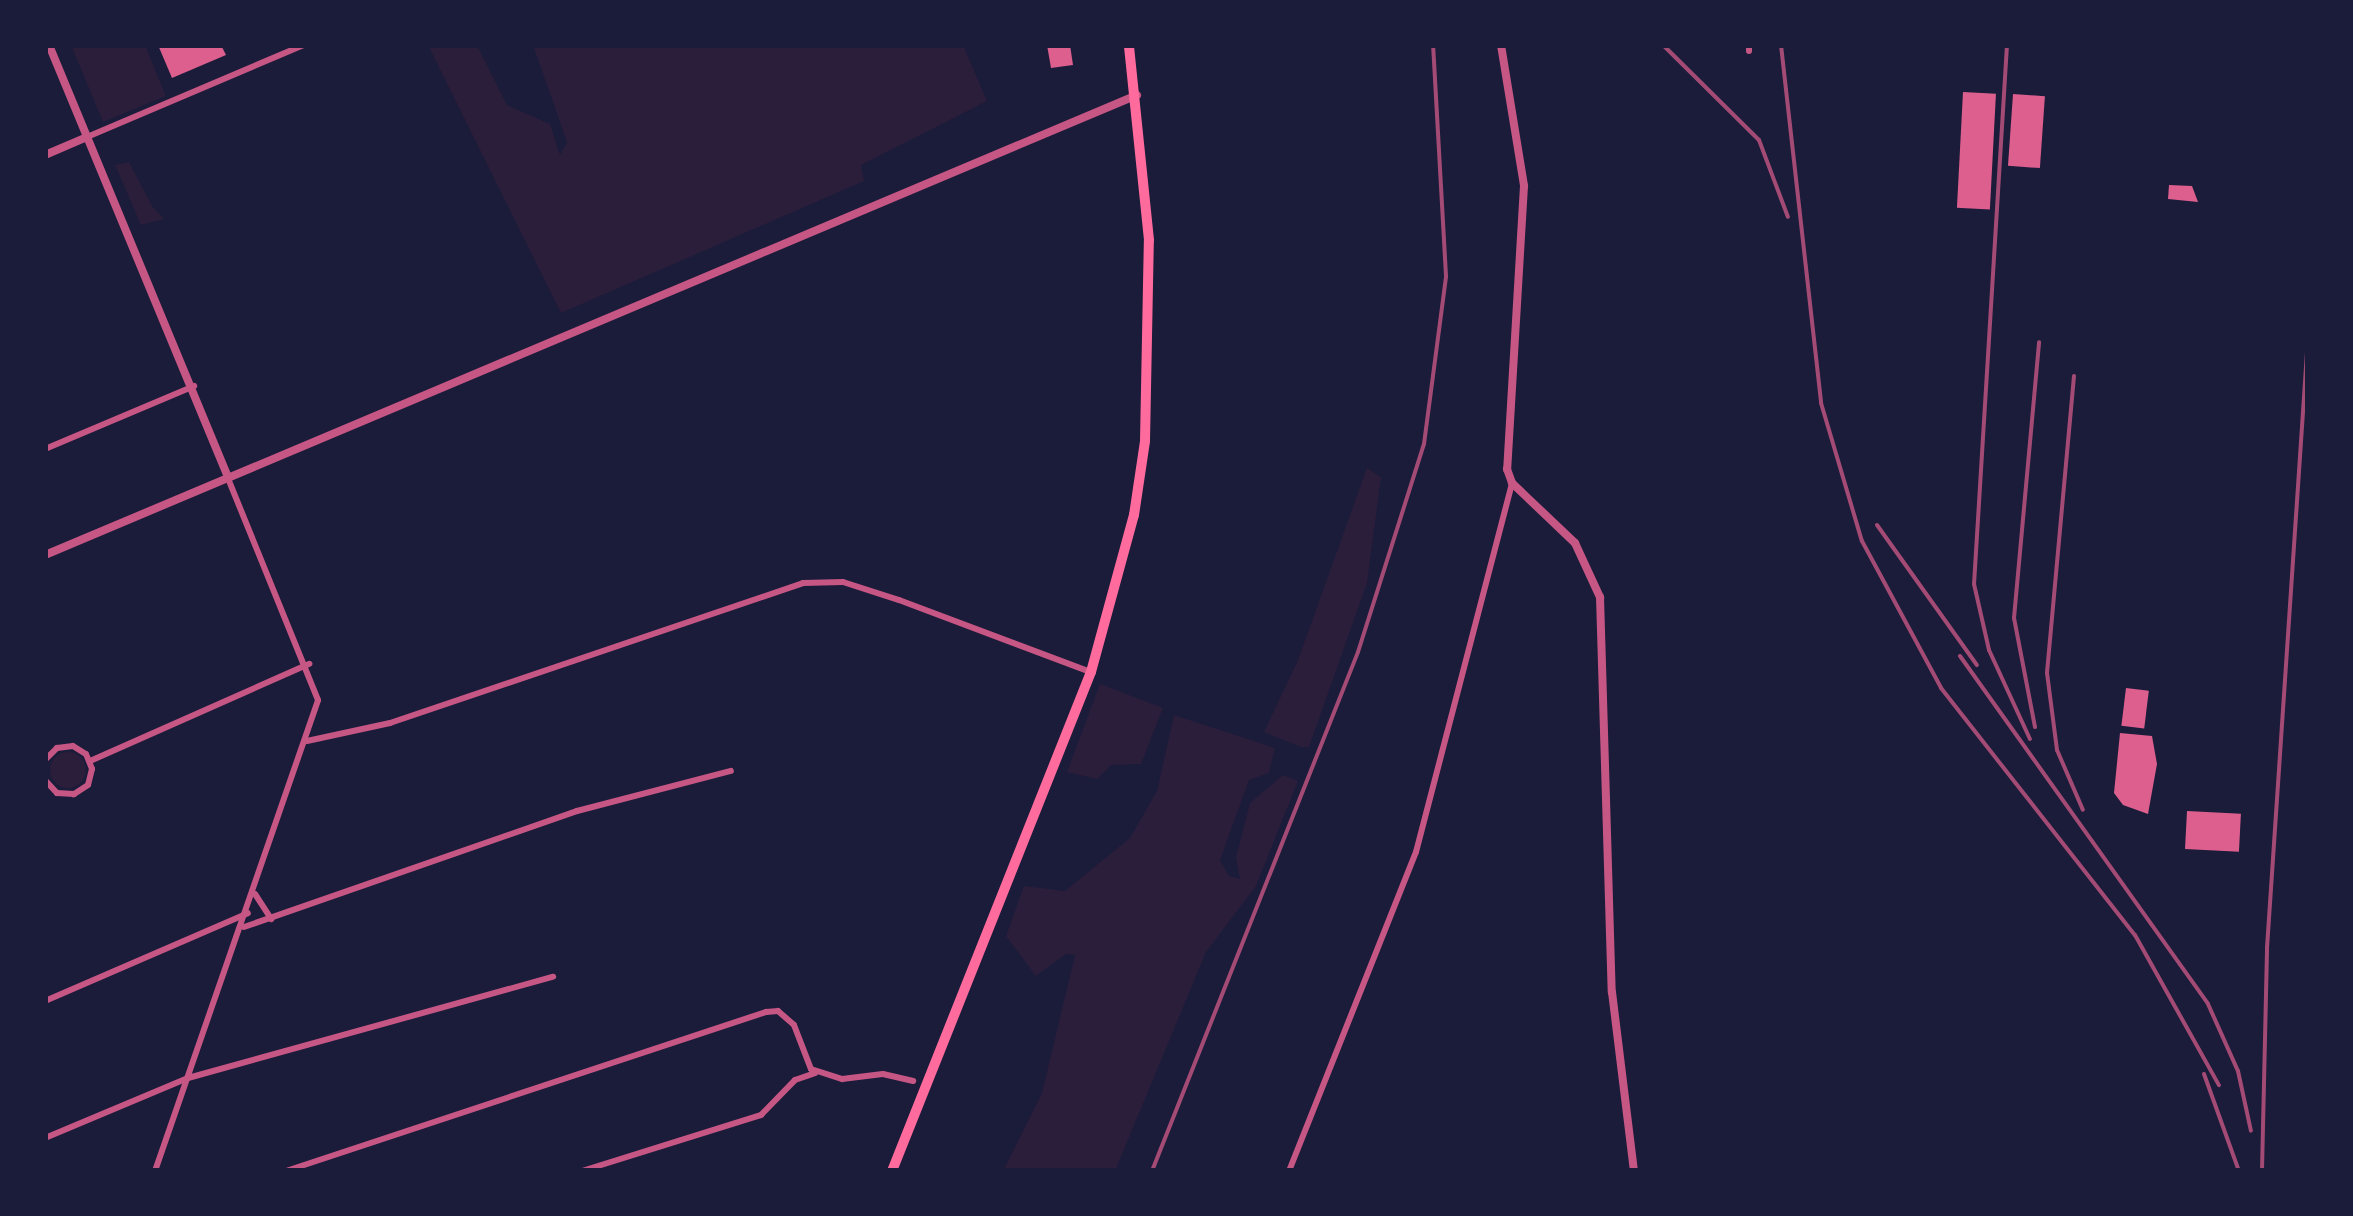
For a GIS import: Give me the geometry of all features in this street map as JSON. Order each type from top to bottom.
[{"type":"main road","points":[[892,1171],[1091,672],[1134,515],[1145,441],[1149,240],[1129,45]]},
{"type":"street","points":[[49,45],[194,386],[228,478],[308,664],[318,700],[243,928],[155,1171]]},
{"type":"street","points":[[45,155],[304,45]]},
{"type":"street","points":[[1289,1171],[1416,852],[1512,483],[1506,444],[1524,186],[1501,45]]},
{"type":"street","points":[[45,555],[1137,95]]},
{"type":"street","points":[[45,449],[194,386]]},
{"type":"street","points":[[1512,483],[1574,543],[1600,598],[1612,992],[1634,1171]]},
{"type":"street","points":[[307,741],[390,723],[803,584],[843,582],[1091,672]]},
{"type":"street","points":[[90,761],[308,664]]},
{"type":"street","points":[[45,760],[65,746],[80,749],[90,761],[91,777],[74,794],[57,793],[45,781]]},
{"type":"street","points":[[243,928],[577,811],[731,771]]},
{"type":"street","points":[[255,893],[271,919]]},
{"type":"street","points":[[45,1001],[248,913]]},
{"type":"street","points":[[45,1138],[188,1078],[553,977]]},
{"type":"street","points":[[286,1171],[472,1106],[600,1072],[766,1012],[786,1016],[804,1062],[817,1072]]},
{"type":"street","points":[[582,1171],[655,1144],[762,1115],[794,1080],[817,1072],[913,1081]]},
{"type":"shaded area","points":[[71,45],[145,45],[166,96],[103,122]]},
{"type":"shaded area","points":[[428,45],[477,45],[507,105],[550,124],[560,155],[567,142],[533,45],[963,45],[987,101],[861,165],[864,181],[561,313]]},
{"type":"shaded area","points":[[129,162],[152,206],[164,219],[141,225],[115,165]]},
{"type":"shaded area","points":[[1367,468],[1381,477],[1367,583],[1309,747],[1301,747],[1264,732],[1298,660]]},
{"type":"shaded area","points":[[1100,684],[1163,708],[1141,764],[1111,765],[1097,779],[1067,772]]},
{"type":"shaded area","points":[[1174,715],[1275,748],[1269,773],[1249,780],[1220,860],[1229,876],[1240,879],[1236,857],[1250,803],[1283,775],[1298,781],[1256,886],[1206,952],[1115,1171],[1003,1171],[1042,1093],[1075,955],[1066,954],[1036,976],[1006,936],[1024,886],[1065,891],[1130,838],[1157,791]]},
{"type":"shaded area","points":[[68,752],[81,757],[86,770],[81,783],[68,788],[55,783],[50,770],[55,757]]},
{"type":"building","points":[[158,45],[221,45],[226,55],[172,78]]},
{"type":"building","points":[[1047,45],[1070,45],[1073,65],[1051,68]]},
{"type":"building","points":[[1963,92],[1996,94],[1990,210],[1957,208]]},
{"type":"building","points":[[2013,94],[2045,96],[2040,168],[2008,166]]},
{"type":"building","points":[[2169,185],[2192,186],[2198,202],[2168,199]]},
{"type":"building","points":[[2126,688],[2149,691],[2144,729],[2121,726]]},
{"type":"building","points":[[2120,733],[2152,736],[2157,764],[2148,814],[2123,805],[2114,793]]},
{"type":"building","points":[[2187,811],[2241,814],[2239,852],[2185,849]]},
{"type":"railway","points":[[1152,1171],[1358,652],[1424,444],[1446,276],[1433,45]]},
{"type":"railway","points":[[1663,45],[1759,140],[1788,217]]},
{"type":"railway","points":[[1781,45],[1821,403],[1862,541],[1941,688],[2135,935],[2219,1085]]},
{"type":"railway","points":[[2007,45],[1974,584],[1989,650],[2030,739]]},
{"type":"railway","points":[[2262,1171],[2267,948],[2308,337]]},
{"type":"railway","points":[[2035,727],[2014,618],[2039,342]]},
{"type":"railway","points":[[2074,376],[2047,673],[2057,750],[2083,810]]},
{"type":"railway","points":[[1877,525],[1977,665]]},
{"type":"railway","points":[[1960,656],[2208,1004],[2238,1071],[2251,1131]]},
{"type":"railway","points":[[2204,1074],[2239,1171]]}]
